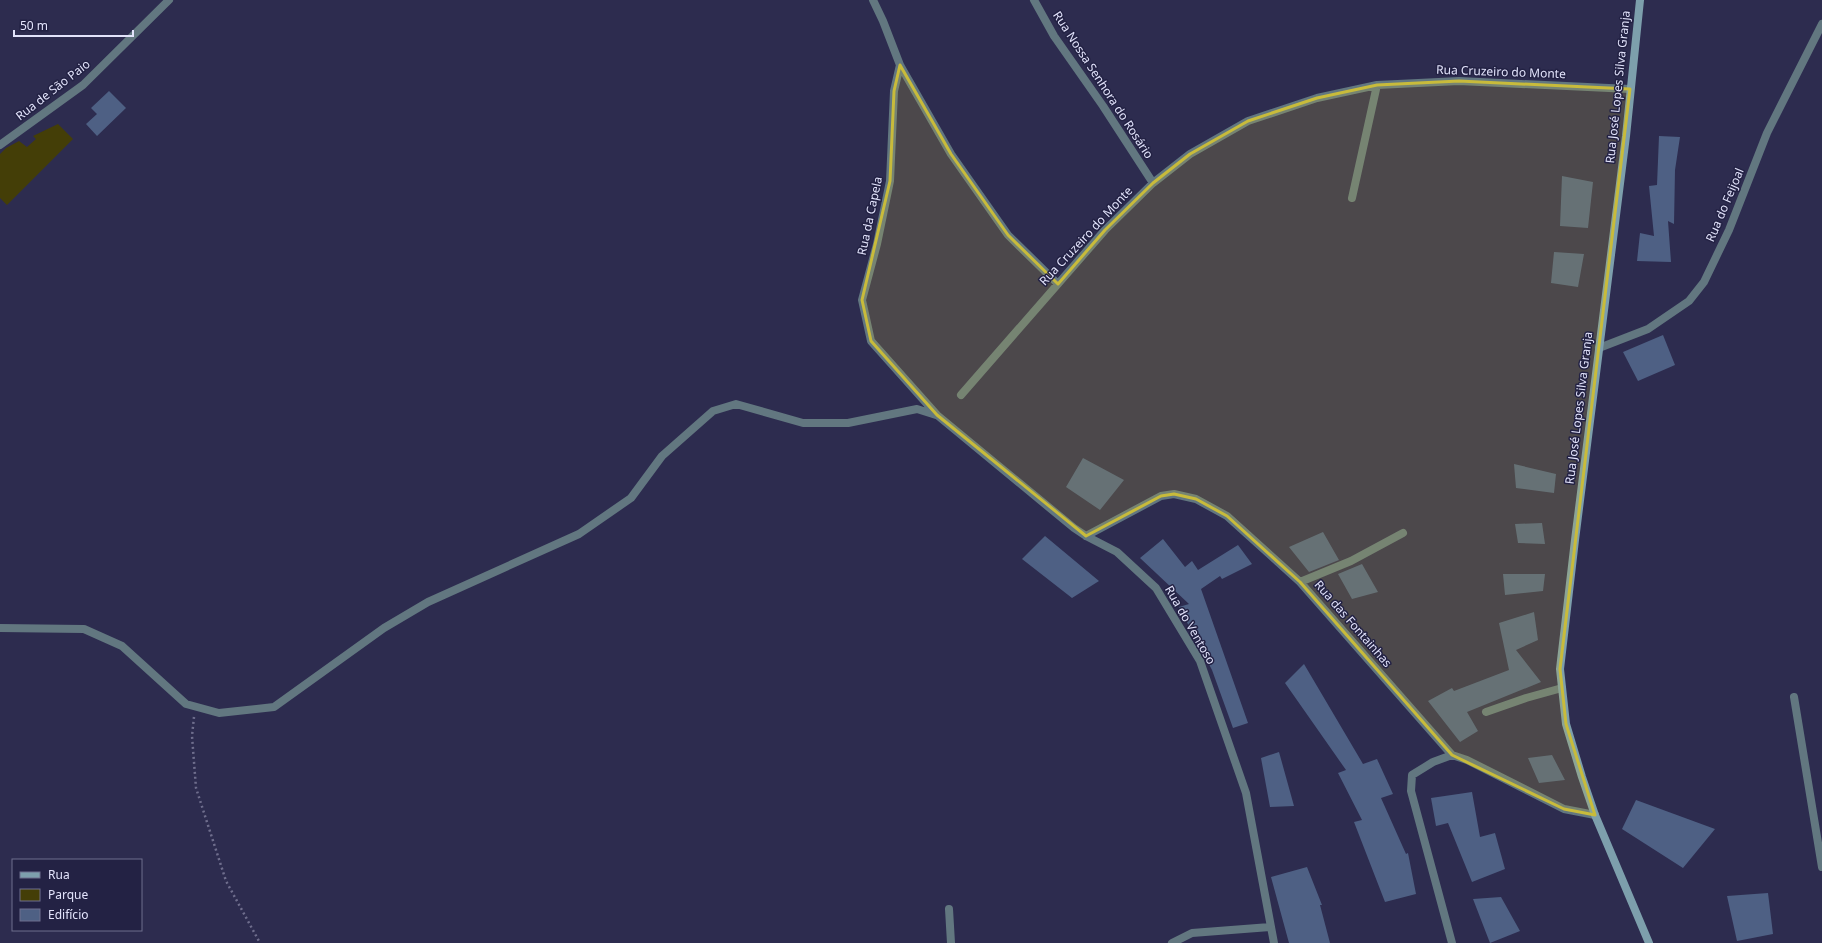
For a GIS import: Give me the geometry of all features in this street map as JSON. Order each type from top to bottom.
[{"type":"main road","name":"Rua José Lopes Silva Granja","points":[[1640,0],[1560,669],[1566,724],[1596,815],[1649,943]]},
{"type":"street","name":"Rua de São Paio","points":[[0,145],[84,85],[170,0]]},
{"type":"street","points":[[873,0],[900,64],[951,154],[1008,235],[1058,284]]},
{"type":"street","name":"Rua Nossa Senhora do Rosário","points":[[1034,0],[1054,36],[1103,106],[1153,183]]},
{"type":"street","name":"Rua do Feijoal","points":[[1599,348],[1648,329],[1689,301],[1704,282],[1729,230],[1767,134],[1822,24]]},
{"type":"street","name":"Rua da Capela","points":[[900,64],[894,91],[890,181],[877,244],[862,300],[871,341],[937,415]]},
{"type":"street","name":"Rua Cruzeiro do Monte","points":[[960,396],[1105,230],[1153,183],[1190,154],[1248,120],[1317,98],[1377,85],[1459,81],[1630,89]]},
{"type":"street","points":[[1352,198],[1377,85]]},
{"type":"street","points":[[0,628],[84,629],[122,646],[186,704],[219,713],[274,707],[384,628],[428,602],[579,534],[631,498],[662,456],[713,411],[736,404],[803,423],[848,423],[917,409],[937,415]]},
{"type":"street","name":"Rua do Ventoso","points":[[937,415],[1086,536],[1117,552],[1156,588],[1200,661],[1246,794],[1274,943]]},
{"type":"street","name":"Rua das Fontainhas","points":[[1086,536],[1161,496],[1174,494],[1196,499],[1227,516],[1300,582],[1452,755],[1467,760],[1564,809],[1596,815]]},
{"type":"street","points":[[1300,582],[1350,561],[1403,533]]},
{"type":"street","points":[[1486,712],[1526,698],[1562,688]]},
{"type":"street","points":[[1794,697],[1822,867]]},
{"type":"street","points":[[1452,755],[1433,762],[1412,776],[1411,791],[1452,943]]},
{"type":"street","points":[[949,909],[950,943]]},
{"type":"street","points":[[1172,943],[1192,933],[1270,927]]},
{"type":"path","points":[[195,707],[192,736],[196,788],[226,880],[260,943]]},
{"type":"highlighted area","points":[[900,65],[951,154],[1008,235],[1058,284],[1105,230],[1153,183],[1190,154],[1248,121],[1317,98],[1377,85],[1459,81],[1630,89],[1560,669],[1566,724],[1595,815],[1564,809],[1452,755],[1300,582],[1227,516],[1196,499],[1174,494],[1161,496],[1086,536],[937,415],[871,341],[862,300],[890,181],[894,91]]},
{"type":"green space","points":[[58,124],[73,139],[7,205],[0,198],[0,154],[6,148],[19,141],[27,147],[36,139],[33,136]]},
{"type":"building","points":[[109,91],[126,108],[97,136],[86,124],[97,114],[91,108]]},
{"type":"building","points":[[1659,136],[1680,137],[1675,170],[1674,224],[1668,221],[1671,262],[1637,261],[1640,233],[1654,236],[1649,186],[1657,185]]},
{"type":"building","points":[[1562,176],[1593,182],[1588,228],[1560,226]]},
{"type":"building","points":[[1554,252],[1584,254],[1578,287],[1551,283]]},
{"type":"building","points":[[1663,335],[1675,365],[1638,381],[1623,352]]},
{"type":"building","points":[[1083,458],[1124,480],[1100,510],[1066,487]]},
{"type":"building","points":[[1514,464],[1556,474],[1554,493],[1516,488]]},
{"type":"building","points":[[1542,523],[1545,544],[1518,543],[1515,524]]},
{"type":"building","points":[[1323,532],[1339,560],[1309,572],[1289,547]]},
{"type":"building","points":[[1045,536],[1099,581],[1072,598],[1022,559]]},
{"type":"building","points":[[1163,539],[1185,567],[1192,561],[1198,570],[1238,545],[1252,564],[1222,579],[1220,576],[1201,589],[1248,723],[1233,728],[1212,670],[1179,607],[1189,604],[1140,558]]},
{"type":"building","points":[[1362,564],[1378,592],[1352,599],[1338,574]]},
{"type":"building","points":[[1503,574],[1545,574],[1543,591],[1505,595]]},
{"type":"building","points":[[1534,612],[1538,640],[1516,650],[1541,682],[1467,712],[1478,731],[1460,742],[1428,701],[1452,688],[1454,691],[1509,670],[1499,623]]},
{"type":"building","points":[[1304,664],[1363,764],[1377,759],[1393,794],[1381,798],[1406,854],[1408,853],[1416,894],[1385,902],[1354,822],[1362,820],[1338,773],[1346,770],[1285,683]]},
{"type":"building","points":[[1279,752],[1294,806],[1270,807],[1261,758]]},
{"type":"building","points":[[1552,755],[1565,780],[1539,783],[1528,758]]},
{"type":"building","points":[[1472,792],[1480,837],[1495,833],[1505,869],[1472,882],[1448,823],[1436,826],[1431,798]]},
{"type":"building","points":[[1636,800],[1715,829],[1683,868],[1622,829]]},
{"type":"building","points":[[1307,867],[1322,905],[1320,905],[1330,943],[1289,943],[1271,877]]},
{"type":"building","points":[[1768,893],[1773,934],[1737,941],[1727,896]]},
{"type":"building","points":[[1501,897],[1520,931],[1490,943],[1473,899]]}]
